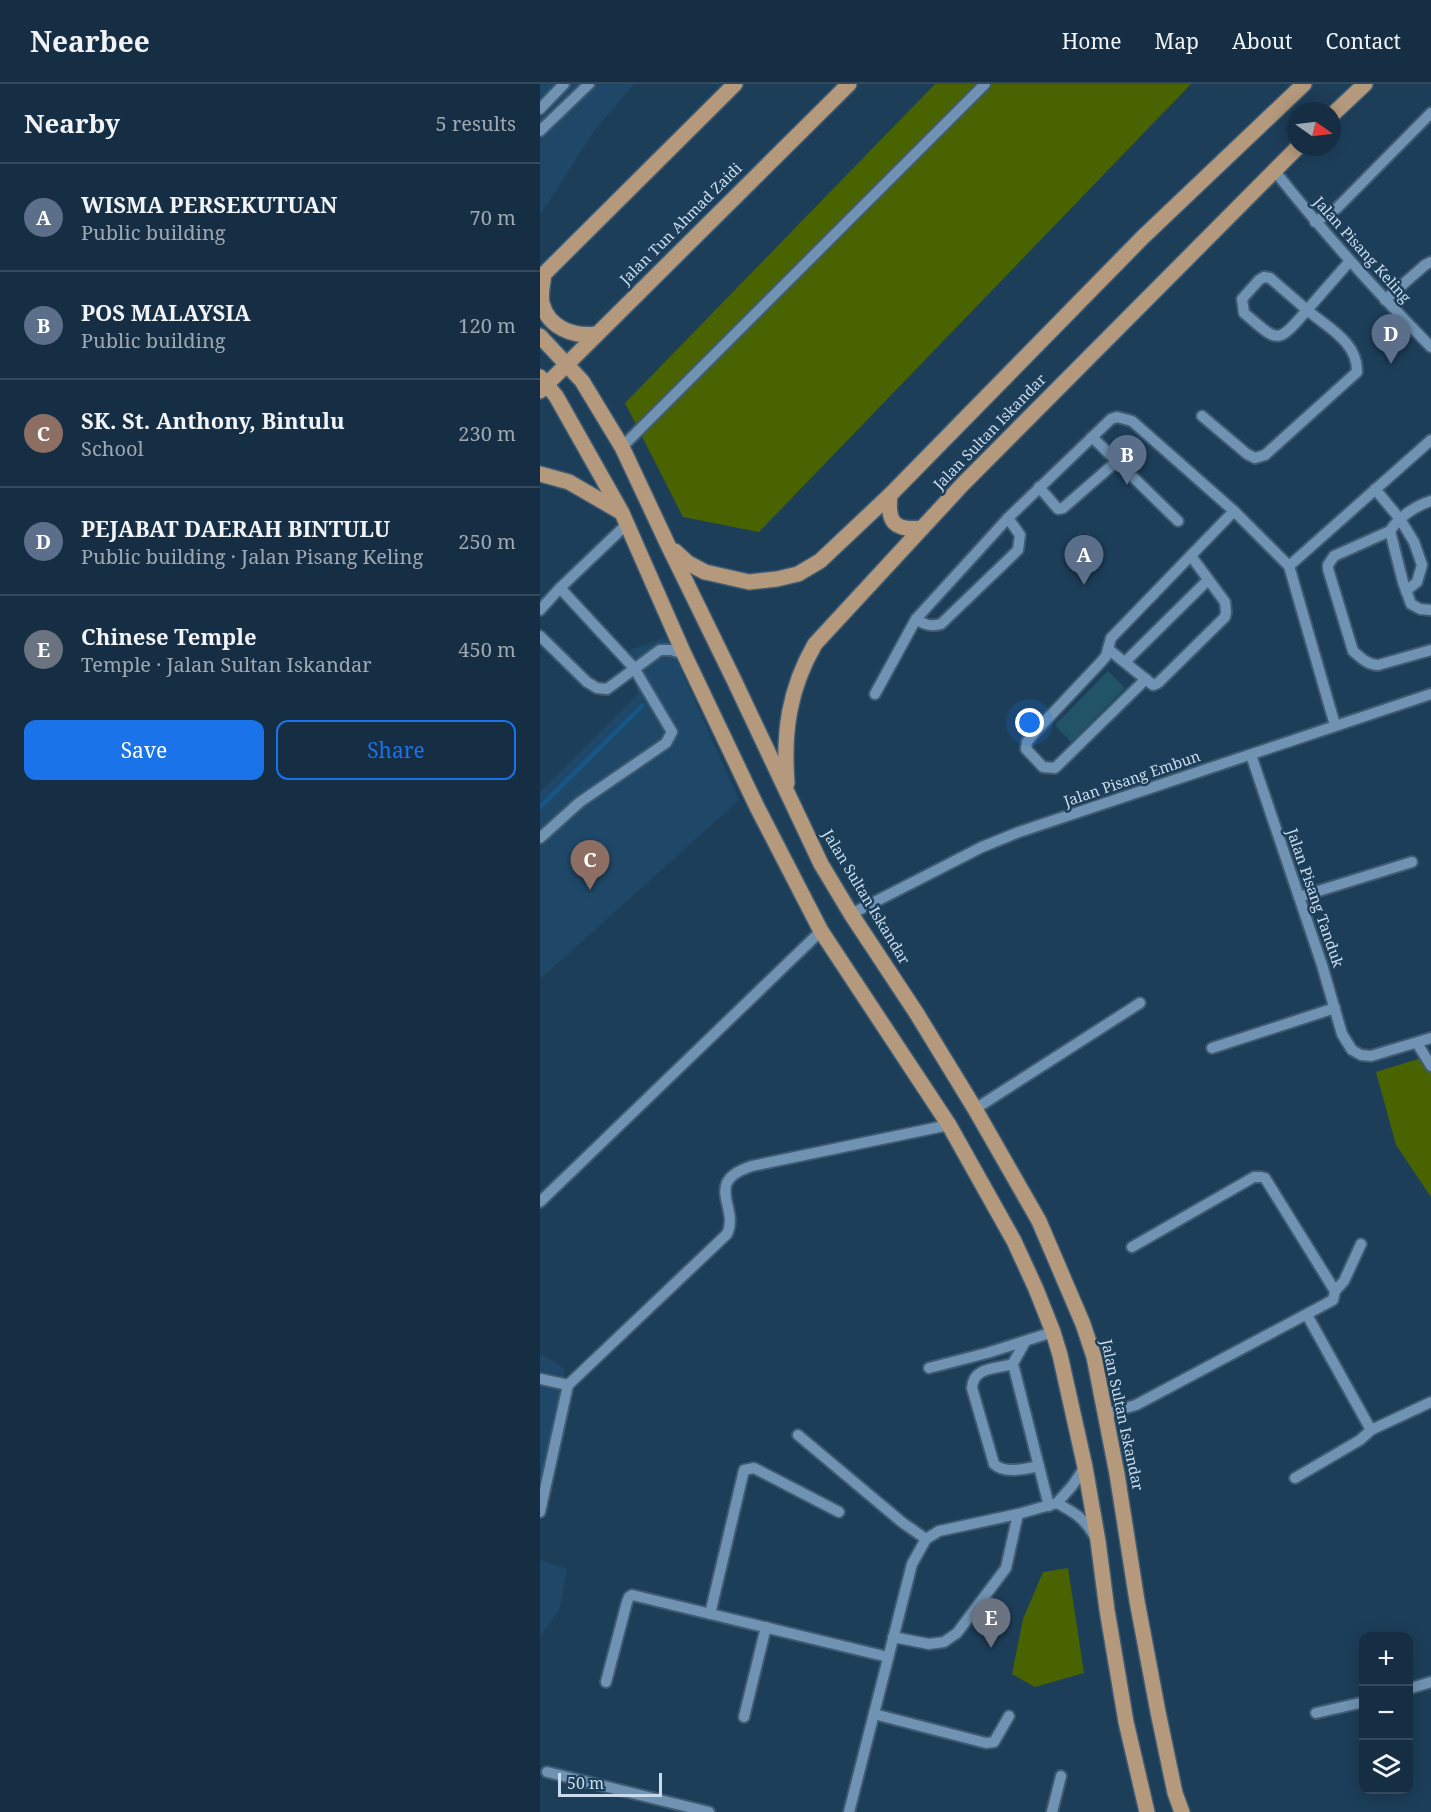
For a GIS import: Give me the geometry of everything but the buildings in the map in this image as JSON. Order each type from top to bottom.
[{"type":"main road","points":[[596,334],[570,333],[549,318],[542,301],[541,276],[735,84]]},
{"type":"main road","name":"Jalan Tun Ahmad Zaidi","points":[[542,384],[566,364],[849,84]]},
{"type":"main road","points":[[667,543],[688,563],[705,572],[749,582],[798,574],[820,561],[890,495],[1143,237],[1304,84]]},
{"type":"main road","points":[[1341,107],[1365,84]]},
{"type":"main road","name":"Jalan Sultan Iskandar","points":[[1182,1812],[1158,1712],[1137,1601],[1117,1474],[1094,1357],[1083,1324],[1039,1221],[917,1014],[821,864],[788,795],[785,733],[792,699],[803,665],[815,644],[962,485],[1289,156]]},
{"type":"main road","points":[[540,336],[582,381],[622,447],[788,795]]},
{"type":"main road","points":[[542,384],[556,396],[624,519],[684,654],[757,807],[821,931],[950,1125],[1014,1241],[1053,1332],[1085,1467],[1124,1711],[1147,1812]]},
{"type":"main road","points":[[540,474],[569,482],[624,519]]},
{"type":"main road","points":[[890,495],[888,511],[897,525],[907,530],[922,528]]},
{"type":"street","points":[[540,109],[564,84]]},
{"type":"street","points":[[541,129],[589,84]]},
{"type":"street","points":[[622,447],[985,84]]},
{"type":"street","points":[[1316,222],[1337,208],[1431,113]]},
{"type":"street","name":"Jalan Pisang Keling","points":[[1274,170],[1350,261],[1431,347]]},
{"type":"street","points":[[1202,416],[1255,458],[1265,455],[1357,372],[1357,360],[1350,345],[1307,310],[1270,278],[1264,277],[1259,280],[1242,298],[1244,313],[1270,335],[1280,337],[1286,334],[1307,310],[1350,261]]},
{"type":"street","points":[[1385,300],[1431,262]]},
{"type":"street","points":[[875,694],[916,619],[1008,518],[1092,437],[1117,417],[1132,421],[1234,512],[1289,566],[1335,725]]},
{"type":"street","points":[[1092,437],[1178,521]]},
{"type":"street","points":[[1289,566],[1431,440]]},
{"type":"street","points":[[1039,487],[1058,509],[1063,508],[1117,461]]},
{"type":"street","points":[[1375,489],[1400,519],[1414,542],[1422,565],[1417,582],[1406,591]]},
{"type":"street","points":[[1431,501],[1422,504],[1400,519],[1390,531],[1334,556],[1328,570],[1353,651],[1363,659],[1374,665],[1431,650]]},
{"type":"street","points":[[1146,679],[1054,768],[1043,767],[1026,749],[1027,742],[1106,656],[1111,638],[1234,512]]},
{"type":"street","points":[[916,619],[923,624],[933,626],[941,624],[1018,550],[1020,535],[1008,518]]},
{"type":"street","points":[[540,610],[624,519]]},
{"type":"street","points":[[1390,531],[1411,604],[1414,608],[1431,610]]},
{"type":"street","points":[[1108,649],[1153,685],[1158,683],[1225,616],[1225,602],[1191,556]]},
{"type":"street","points":[[1125,662],[1208,580]]},
{"type":"street","points":[[540,838],[580,802],[666,743],[672,732],[634,668],[560,588]]},
{"type":"street","points":[[540,636],[587,682],[597,687],[607,688],[660,650],[671,650],[684,654]]},
{"type":"street","name":"Jalan Pisang Embun","points":[[851,914],[982,847],[1431,694]]},
{"type":"street","name":"Jalan Pisang Tanduk","points":[[1251,755],[1342,1034],[1352,1050],[1361,1055],[1371,1056],[1417,1043]]},
{"type":"street","points":[[1299,897],[1412,862]]},
{"type":"street","points":[[540,1202],[821,931]]},
{"type":"street","points":[[975,1109],[1140,1003]]},
{"type":"street","points":[[1212,1048],[1335,1008]]},
{"type":"street","points":[[1431,1038],[1417,1043],[1431,1066]]},
{"type":"street","points":[[540,1512],[568,1385],[727,1234],[729,1230],[726,1189],[728,1179],[737,1171],[752,1166],[950,1125]]},
{"type":"street","points":[[1132,1247],[1254,1177],[1262,1177],[1265,1178],[1335,1291]]},
{"type":"street","points":[[1105,1414],[1136,1405],[1333,1299],[1335,1291],[1344,1281],[1361,1244]]},
{"type":"street","points":[[1307,1315],[1371,1430]]},
{"type":"street","points":[[929,1368],[1053,1332]]},
{"type":"street","points":[[1012,1365],[1025,1342]]},
{"type":"street","points":[[1012,1365],[980,1372],[975,1377],[972,1388],[994,1464],[1006,1470],[1039,1466]]},
{"type":"street","points":[[1012,1365],[1039,1466],[1053,1504],[1075,1513],[1086,1522],[1098,1541]]},
{"type":"street","points":[[540,1369],[540,1381],[568,1385]]},
{"type":"street","points":[[1296,1478],[1360,1440],[1371,1430],[1431,1402]]},
{"type":"street","points":[[798,1435],[903,1523],[926,1539]]},
{"type":"street","points":[[849,1812],[912,1564],[926,1539],[939,1531],[1053,1504],[1072,1486],[1085,1467]]},
{"type":"street","points":[[710,1614],[744,1470],[754,1468],[839,1512]]},
{"type":"street","points":[[893,1637],[929,1644],[944,1642],[957,1633],[1006,1568],[1018,1514]]},
{"type":"street","points":[[606,1682],[627,1602],[631,1595],[888,1657]]},
{"type":"street","points":[[744,1717],[766,1628]]},
{"type":"street","points":[[1413,1687],[1431,1682]]},
{"type":"street","points":[[1316,1713],[1359,1703]]},
{"type":"street","points":[[874,1714],[986,1743],[994,1742],[1010,1716]]},
{"type":"street","points":[[547,1772],[709,1812]]},
{"type":"street","points":[[1052,1812],[1061,1776]]},
{"type":"shaded area","points":[[540,84],[634,84],[594,131],[540,215]]},
{"type":"shaded area","points":[[666,637],[739,800],[540,979],[540,792],[638,694],[630,650]]},
{"type":"shaded area","points":[[540,1353],[565,1369],[540,1495]]},
{"type":"shaded area","points":[[540,1560],[567,1569],[560,1608],[540,1637]]},
{"type":"green space","points":[[935,84],[1191,84],[759,532],[683,517],[625,403]]},
{"type":"green space","points":[[1431,1055],[1431,1197],[1396,1145],[1376,1072]]},
{"type":"green space","points":[[1068,1568],[1084,1673],[1035,1687],[1012,1674],[1023,1619],[1043,1572]]},
{"type":"waterway","points":[[540,807],[642,706]]},
{"type":"place","name":"PEJABAT DAERAH BINTULU","points":[[1391,364]]},
{"type":"place","name":"POS MALAYSIA","points":[[1127,485]]},
{"type":"place","name":"WISMA PERSEKUTUAN","points":[[1084,585]]},
{"type":"place","name":"SK. St. Anthony, Bintulu","points":[[590,890]]},
{"type":"place","name":"Chinese Temple","points":[[991,1648]]}]
